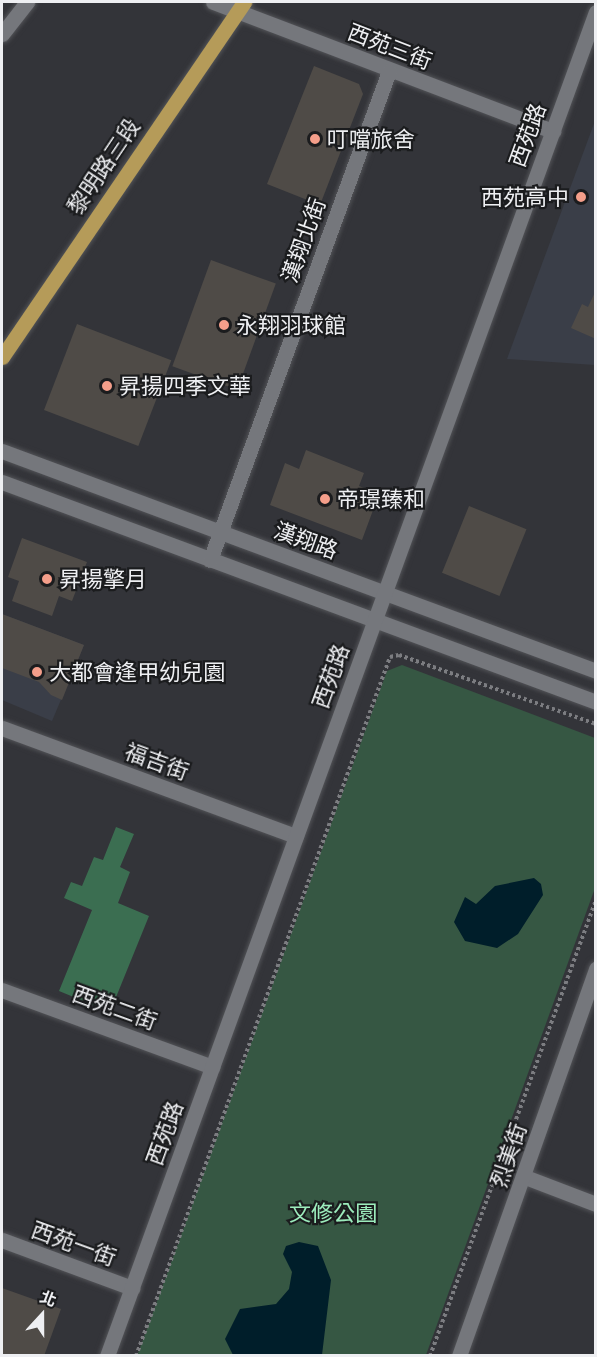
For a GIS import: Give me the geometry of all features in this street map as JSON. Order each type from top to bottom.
[{"type":"main road","name":"黎明路三段","points":[[2,357],[240,6]]},
{"type":"street","points":[[2,34],[27,2]]},
{"type":"street","name":"西苑三街","points":[[213,2],[240,6],[389,71],[553,131]]},
{"type":"street","name":"西苑路","points":[[107,1356],[596,12]]},
{"type":"street","name":"漢翔北街","points":[[210,560],[389,71]]},
{"type":"street","name":"漢翔路","points":[[2,451],[596,671]]},
{"type":"street","points":[[2,483],[596,702]]},
{"type":"street","name":"福吉街","points":[[2,728],[296,836]]},
{"type":"street","name":"烈美街","points":[[459,1356],[525,1177],[596,969]]},
{"type":"street","name":"西苑二街","points":[[2,990],[212,1067]]},
{"type":"street","points":[[525,1177],[596,1204]]},
{"type":"street","name":"西苑一街","points":[[2,1240],[132,1288]]},
{"type":"path","points":[[136,1356],[390,657],[399,655],[596,724]]},
{"type":"path","points":[[430,1356],[596,900]]},
{"type":"shaded area","name":"西苑高中","points":[[595,121],[595,365],[507,359],[539,272]]},
{"type":"shaded area","name":"大都會逢甲幼兒園","points":[[2,614],[84,645],[52,721],[2,700]]},
{"type":"green space","name":"文修公園","points":[[402,665],[595,738],[595,888],[426,1355],[137,1356],[387,671]]},
{"type":"green space","points":[[116,827],[134,834],[120,867],[130,872],[118,903],[149,916],[110,1012],[59,991],[92,910],[64,898],[71,882],[82,886],[94,857],[103,860]]},
{"type":"water","points":[[534,878],[541,884],[543,895],[518,934],[497,948],[465,941],[454,922],[465,897],[476,904],[495,886]]},
{"type":"water","points":[[299,1242],[318,1246],[331,1280],[322,1355],[233,1355],[225,1339],[240,1309],[276,1304],[289,1289],[292,1272],[283,1254],[286,1246]]},
{"type":"building","name":"叮噹旅舍","points":[[314,66],[359,84],[363,94],[320,205],[267,184]]},
{"type":"building","name":"永翔羽球館","points":[[211,260],[276,284],[237,390],[172,366]]},
{"type":"building","points":[[596,290],[596,339],[571,328],[582,304],[588,307]]},
{"type":"building","name":"昇揚四季文華","points":[[77,324],[171,360],[138,446],[44,410]]},
{"type":"building","name":"帝璟臻和","points":[[306,450],[364,473],[359,486],[379,494],[362,540],[270,505],[285,463],[299,469]]},
{"type":"building","points":[[469,506],[526,529],[500,596],[442,573]]},
{"type":"building","name":"昇揚擎月","points":[[22,538],[87,562],[72,601],[59,596],[52,616],[12,601],[19,581],[8,577]]},
{"type":"building","name":"大都會逢甲幼兒園","points":[[2,614],[84,645],[62,700],[51,695],[39,682],[2,668]]},
{"type":"building","points":[[2,1288],[61,1309],[44,1356],[2,1356]]},
{"type":"place","name":"叮噹旅舍","points":[[315,139]]},
{"type":"place","name":"西苑高中","points":[[581,197]]},
{"type":"place","name":"永翔羽球館","points":[[224,325]]},
{"type":"place","name":"昇揚四季文華","points":[[107,386]]},
{"type":"place","name":"帝璟臻和","points":[[325,499]]},
{"type":"place","name":"昇揚擎月","points":[[47,579]]},
{"type":"place","name":"大都會逢甲幼兒園","points":[[37,672]]}]
